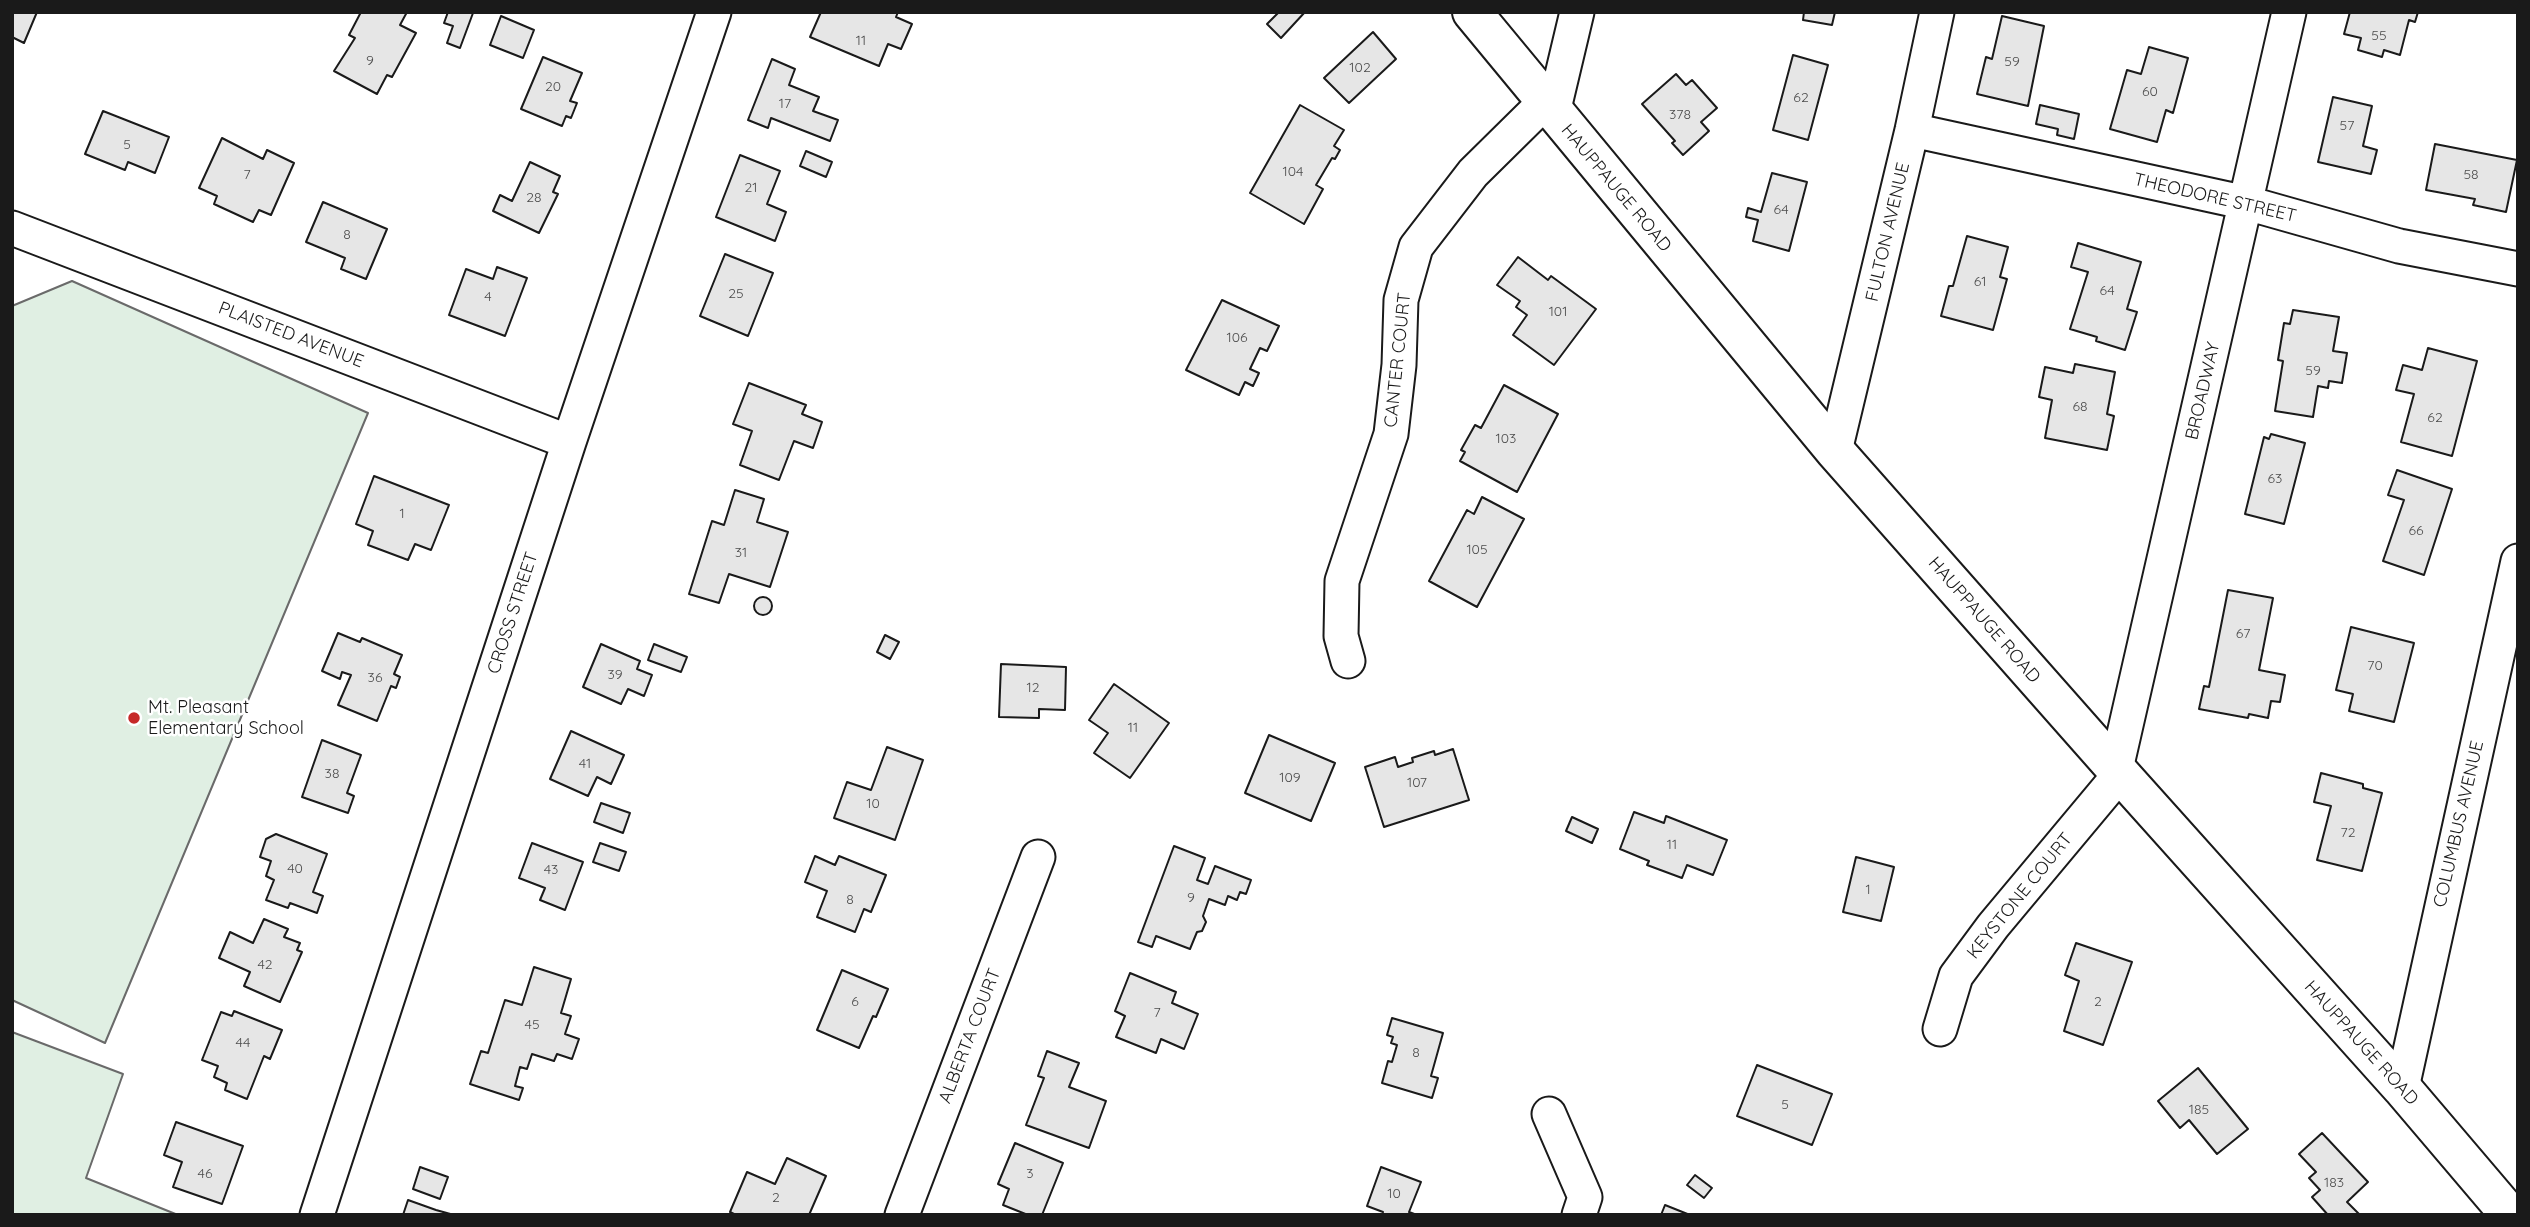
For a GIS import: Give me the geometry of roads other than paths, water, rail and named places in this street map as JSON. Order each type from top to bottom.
[{"type":"main road","name":"HAUPPAUGE ROAD","points":[[1472,12],[1835,451],[2402,1088],[2510,1215]]},
{"type":"street","name":"CROSS STREET","points":[[317,1215],[569,442],[714,12]]},
{"type":"street","points":[[1549,108],[1577,12]]},
{"type":"street","name":"FULTON AVENUE","points":[[1835,451],[1912,130],[1937,12]]},
{"type":"street","name":"BROADWAY","points":[[2118,772],[2289,12]]},
{"type":"street","name":"CANTER COURT","points":[[1348,661],[1341,636],[1342,582],[1391,434],[1399,365],[1401,300],[1416,247],[1473,173],[1549,108]]},
{"type":"street","name":"THEODORE STREET","points":[[1912,130],[2247,203],[2399,246],[2518,269]]},
{"type":"street","name":"PLAISTED AVENUE","points":[[12,228],[569,442]]},
{"type":"street","name":"COLUMBUS AVENUE","points":[[2402,1088],[2518,561]]},
{"type":"street","name":"KEYSTONE COURT","points":[[1940,1029],[1956,976],[1993,926],[2118,772]]},
{"type":"street","name":"ALBERTA COURT","points":[[902,1215],[1038,857]]},
{"type":"street","points":[[1549,1114],[1585,1197],[1579,1215]]},
{"type":"place","name":"Mt. Pleasant Elementary School","points":[[134,718]]}]
